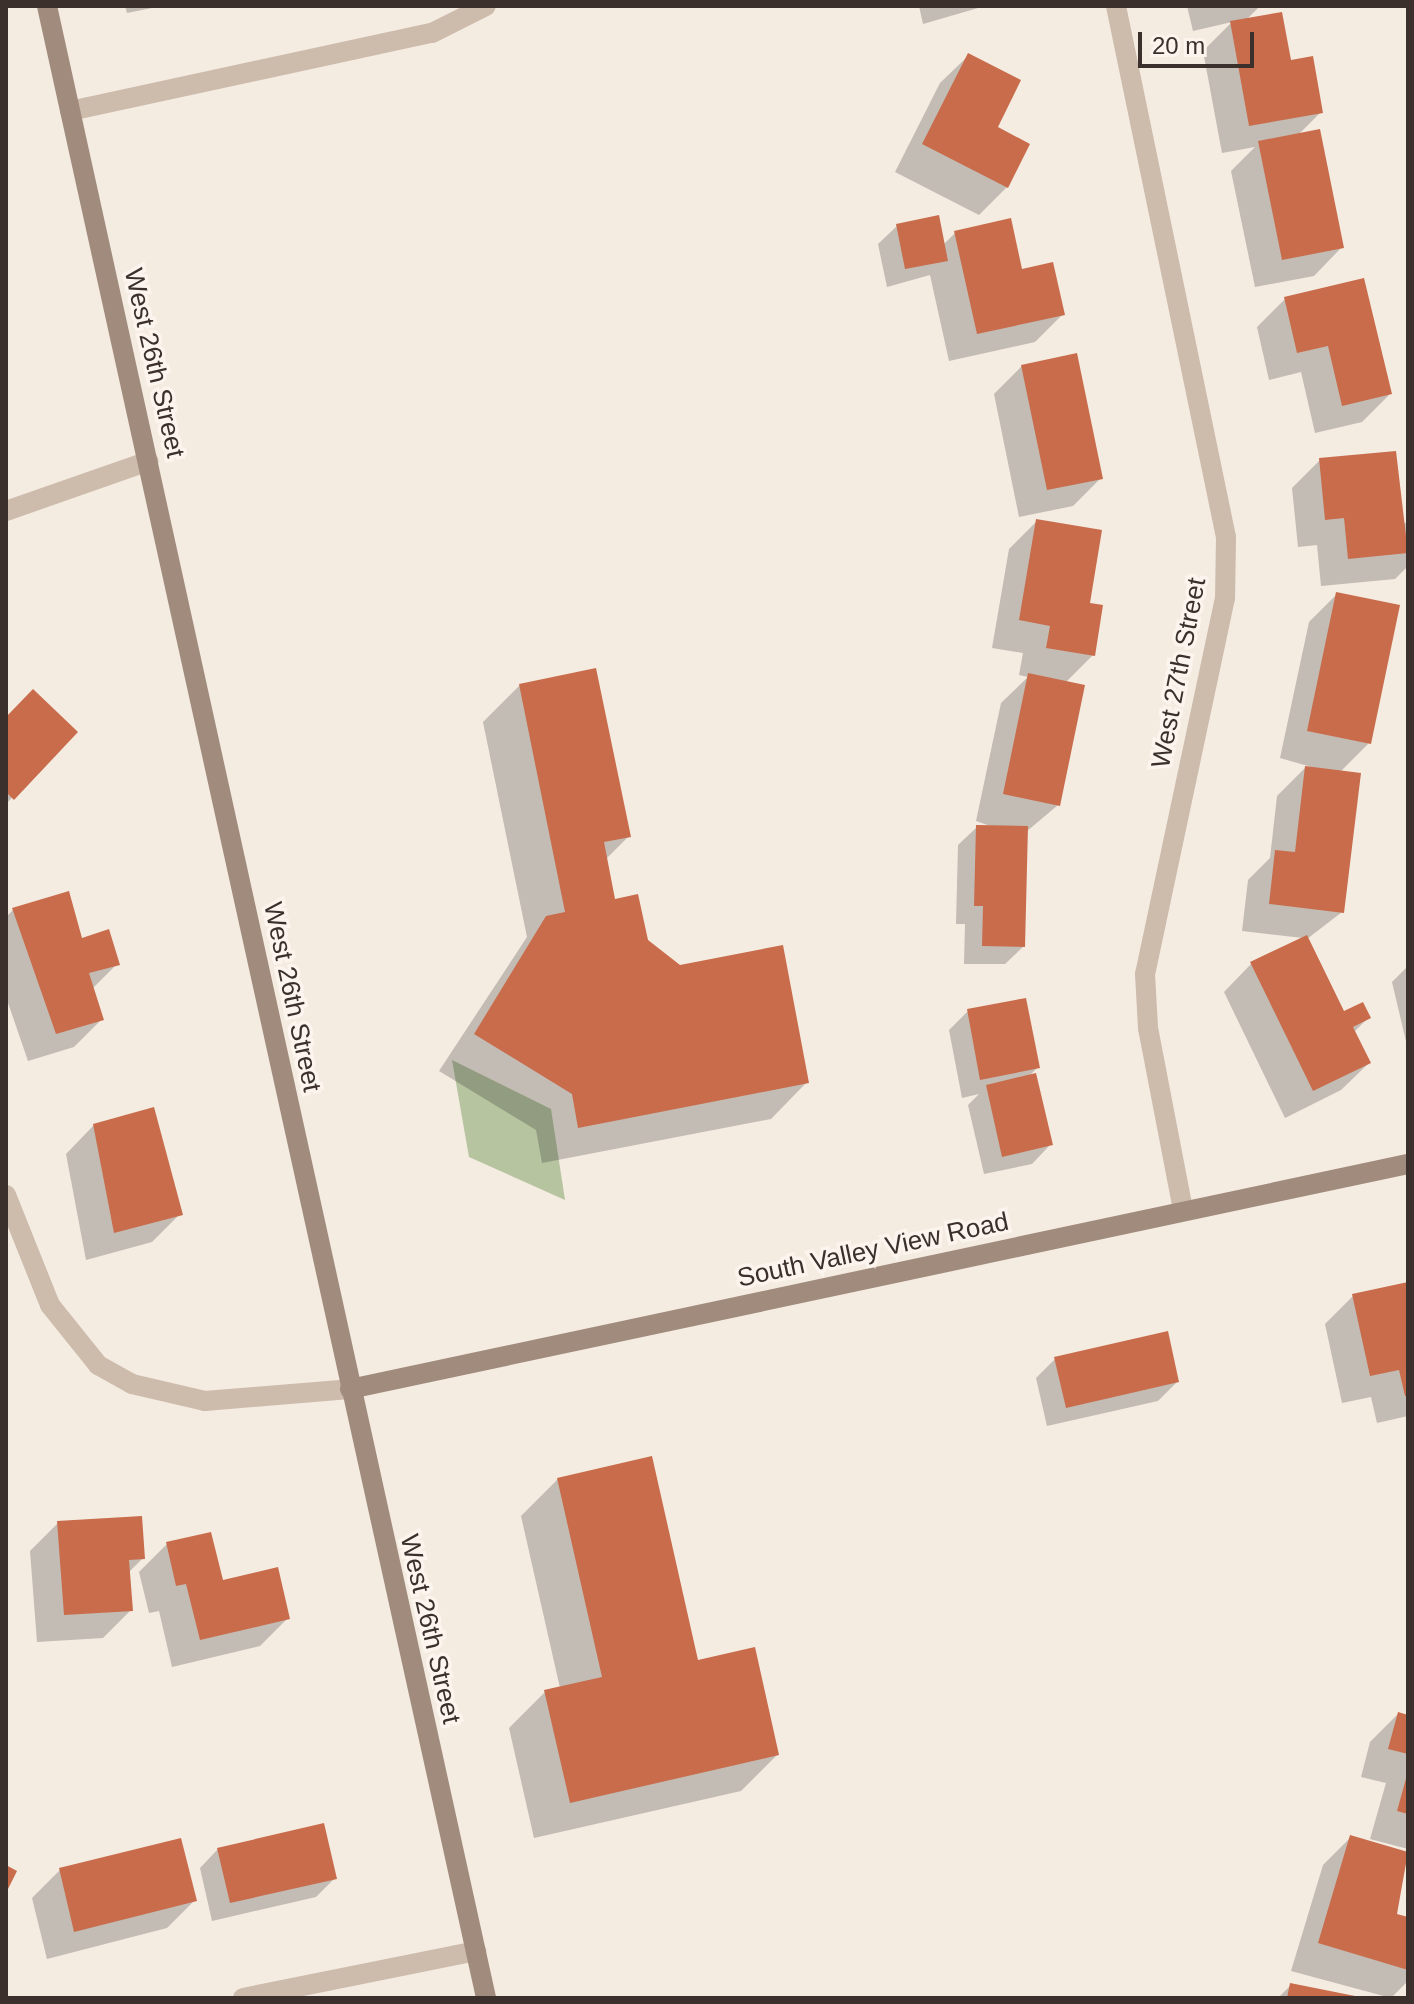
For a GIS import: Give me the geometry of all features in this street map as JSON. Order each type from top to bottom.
[{"type":"main road","name":"West 26th Street","points":[[47,6],[486,1998]]},
{"type":"main road","name":"South Valley View Road","points":[[350,1389],[1408,1164]]},
{"type":"street","points":[[70,111],[432,33],[486,6]]},
{"type":"street","name":"West 27th Street","points":[[1116,6],[1226,537],[1225,598],[1145,974],[1148,1028],[1183,1210]]},
{"type":"street","points":[[6,511],[149,461]]},
{"type":"street","points":[[6,1195],[50,1305],[98,1365],[132,1384],[205,1401],[350,1389]]},
{"type":"street","points":[[243,1998],[476,1951]]},
{"type":"green space","points":[[452,1060],[551,1109],[565,1200],[469,1157]]},
{"type":"building","points":[[1282,12],[1291,60],[1313,56],[1323,113],[1249,126],[1230,21]]},
{"type":"building","points":[[968,53],[1021,80],[998,127],[1030,144],[1008,188],[922,144]]},
{"type":"building","points":[[1320,129],[1344,248],[1282,260],[1258,141]]},
{"type":"building","points":[[939,215],[948,261],[905,269],[896,224]]},
{"type":"building","points":[[1011,218],[1022,269],[1053,262],[1065,315],[977,334],[954,231]]},
{"type":"building","points":[[1364,278],[1392,394],[1342,406],[1328,346],[1297,353],[1284,297]]},
{"type":"building","points":[[1077,353],[1103,479],[1047,490],[1021,365]]},
{"type":"building","points":[[1396,451],[1408,553],[1348,559],[1344,518],[1325,520],[1319,458]]},
{"type":"building","points":[[1036,519],[1102,530],[1090,603],[1103,605],[1095,656],[1046,648],[1050,626],[1019,620]]},
{"type":"building","points":[[1336,592],[1400,605],[1371,744],[1307,731]]},
{"type":"building","points":[[596,668],[631,837],[604,842],[615,899],[638,894],[648,940],[680,965],[783,945],[809,1083],[578,1128],[572,1094],[474,1034],[546,916],[565,912],[519,684]]},
{"type":"building","points":[[1028,673],[1085,685],[1060,806],[1003,794]]},
{"type":"building","points":[[33,689],[78,732],[14,800],[6,792],[6,717]]},
{"type":"building","points":[[1305,766],[1361,773],[1344,913],[1269,904],[1275,850],[1295,852]]},
{"type":"building","points":[[976,825],[1028,826],[1025,947],[982,946],[983,906],[974,906]]},
{"type":"building","points":[[69,891],[82,938],[109,929],[120,965],[89,973],[104,1020],[56,1034],[12,908]]},
{"type":"building","points":[[1307,935],[1344,1011],[1363,1002],[1371,1018],[1353,1027],[1371,1063],[1313,1091],[1250,962]]},
{"type":"building","points":[[1026,998],[1040,1068],[980,1080],[967,1009]]},
{"type":"building","points":[[1036,1073],[1053,1145],[1002,1157],[986,1085]]},
{"type":"building","points":[[154,1107],[183,1215],[114,1233],[93,1124]]},
{"type":"building","points":[[1408,1282],[1408,1396],[1405,1396],[1399,1370],[1370,1376],[1352,1294]]},
{"type":"building","points":[[1168,1331],[1179,1382],[1066,1408],[1054,1357]]},
{"type":"building","points":[[652,1456],[698,1660],[755,1647],[779,1755],[570,1803],[544,1690],[602,1677],[557,1478]]},
{"type":"building","points":[[142,1516],[145,1559],[129,1560],[133,1611],[64,1615],[57,1521]]},
{"type":"building","points":[[211,1532],[223,1580],[278,1567],[290,1619],[200,1640],[186,1584],[176,1586],[166,1542]]},
{"type":"building","points":[[1398,1712],[1408,1715],[1408,1754],[1388,1749]]},
{"type":"building","points":[[1408,1775],[1408,1814],[1397,1811]]},
{"type":"building","points":[[324,1823],[337,1879],[230,1903],[217,1848]]},
{"type":"building","points":[[1350,1835],[1408,1852],[1397,1914],[1408,1917],[1408,1970],[1318,1943]]},
{"type":"building","points":[[181,1838],[197,1901],[74,1932],[59,1868]]},
{"type":"building","points":[[6,1865],[17,1871],[6,1893]]},
{"type":"building","points":[[1290,1983],[1360,1997],[1360,1998],[1287,1998]]}]
